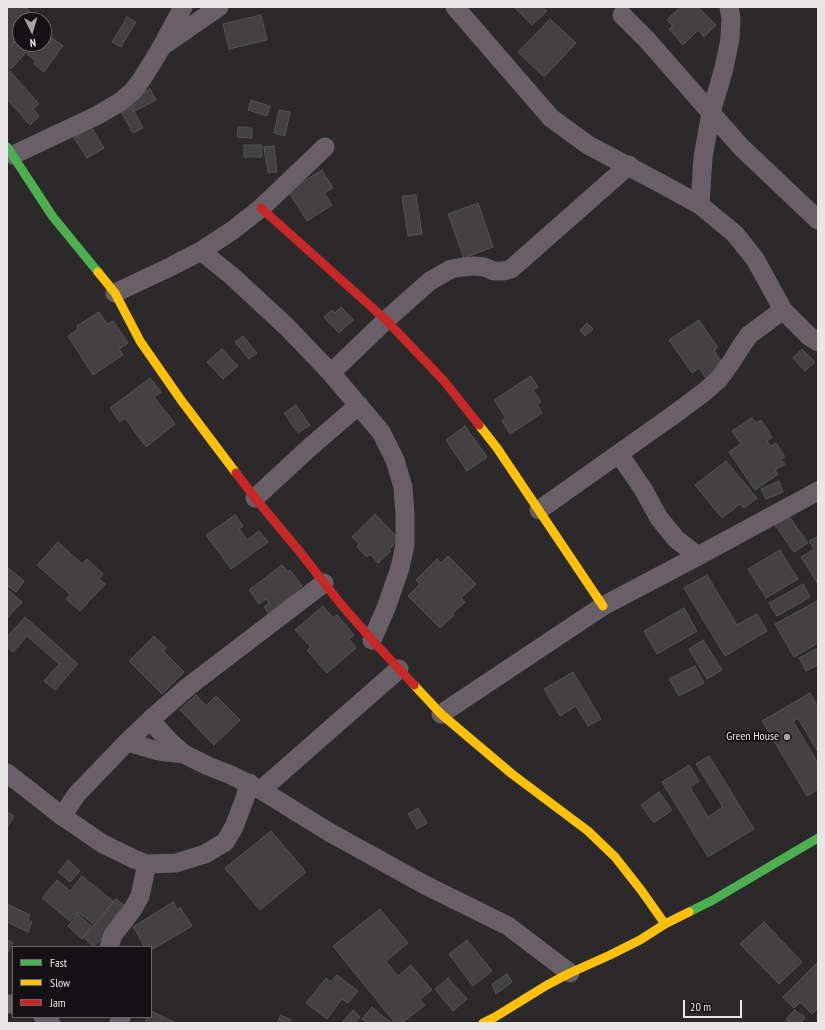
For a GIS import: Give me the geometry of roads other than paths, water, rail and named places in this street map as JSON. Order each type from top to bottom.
[{"type":"street","points":[[183,7],[142,79],[133,91],[120,102],[98,115],[10,151],[52,217],[115,293],[140,341],[181,400],[255,498],[340,603],[399,670],[441,714],[512,774],[588,831],[615,857],[665,924]]},
{"type":"street","points":[[161,48],[219,7]]},
{"type":"street","points":[[454,7],[551,118],[588,145],[700,205],[735,234],[755,259],[783,310],[810,337],[818,342]]},
{"type":"street","points":[[700,205],[703,157],[710,113],[724,68],[730,39],[731,18],[729,7]]},
{"type":"street","points":[[622,15],[648,42],[740,146],[818,220]]},
{"type":"street","points":[[115,293],[201,251],[233,230],[261,208],[325,146]]},
{"type":"street","points":[[331,373],[386,320],[430,281],[451,269],[474,266],[484,267],[494,271],[511,269],[629,166]]},
{"type":"street","points":[[261,208],[386,320],[444,380],[497,448],[603,606]]},
{"type":"street","points":[[201,251],[233,277],[282,322],[331,373],[381,432],[395,460],[403,487],[405,545],[400,568],[386,608],[372,640]]},
{"type":"street","points":[[539,510],[672,416],[719,379],[749,335],[783,310]]},
{"type":"street","points":[[255,498],[309,448],[359,405]]},
{"type":"street","points":[[619,454],[643,490],[659,518],[676,539],[698,556]]},
{"type":"street","points":[[441,714],[603,606],[818,491]]},
{"type":"street","points":[[62,816],[77,794],[150,720],[189,686],[324,583]]},
{"type":"street","points":[[7,773],[62,816],[103,844],[147,864],[176,863],[205,854],[225,842],[234,826],[245,798],[255,787],[399,670]]},
{"type":"street","points":[[150,720],[170,742],[184,754],[255,787],[329,832],[390,866],[508,926],[570,973]]},
{"type":"street","points":[[127,742],[158,751],[184,754]]},
{"type":"street","points":[[484,1023],[547,985],[640,940],[665,924],[713,900],[818,838]]},
{"type":"street","points":[[109,946],[113,935],[133,909],[140,896],[147,864]]},
{"type":"place","name":"Green House","points":[[787,737]]}]
